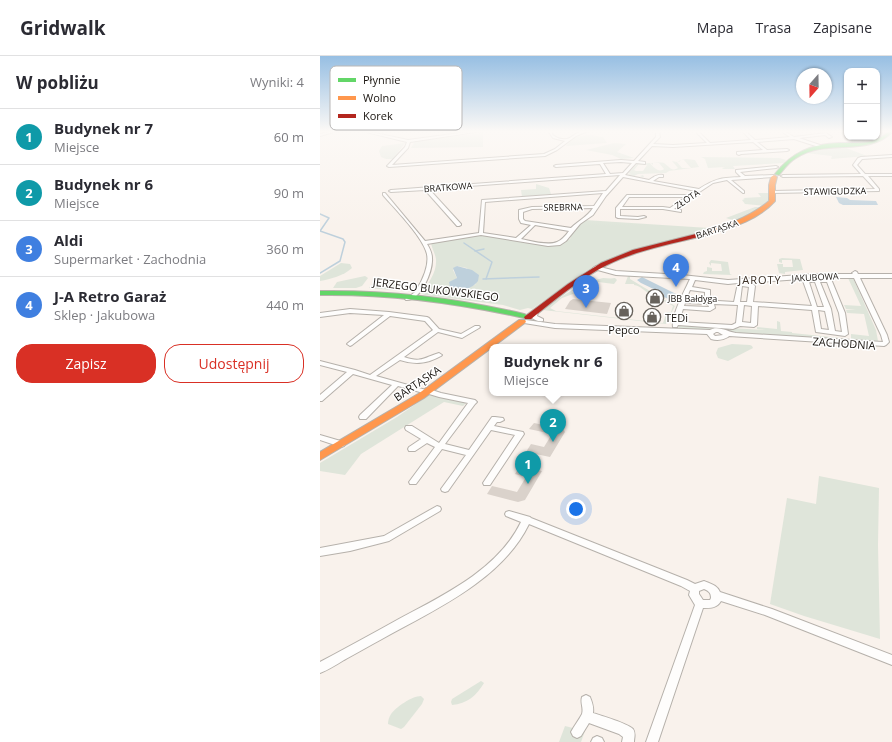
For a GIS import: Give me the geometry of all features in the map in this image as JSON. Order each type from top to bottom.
[{"type":"street","points":[[392,163],[389,166],[434,163]]},
{"type":"street","points":[[556,166],[601,163]]},
{"type":"street","points":[[601,163],[611,175]]},
{"type":"street","name":"SREBRNA","points":[[517,240],[548,245],[562,242],[582,220],[591,214],[606,192],[634,163]]},
{"type":"street","points":[[777,174],[789,163]]},
{"type":"street","points":[[857,163],[855,166],[864,176]]},
{"type":"street","points":[[744,178],[737,171],[764,168],[777,174]]},
{"type":"street","points":[[764,168],[777,174]]},
{"type":"street","name":"STAWIGUDZKA","points":[[777,174],[864,176],[892,175]]},
{"type":"street","name":"ZŁOTA","points":[[671,209],[691,194],[716,181],[777,174]]},
{"type":"street","name":"BARTĄSKA","points":[[492,344],[570,285],[636,252],[658,244],[713,232],[767,208],[772,201],[772,185],[777,174]]},
{"type":"street","points":[[623,175],[699,190]]},
{"type":"street","name":"BRATKOWA","points":[[391,191],[623,175]]},
{"type":"street","points":[[650,181],[658,175],[662,176]]},
{"type":"street","points":[[724,175],[742,192]]},
{"type":"street","name":"STAWIGUDZKA","points":[[772,192],[878,190],[864,176]]},
{"type":"street","points":[[708,180],[716,181]]},
{"type":"street","points":[[426,188],[459,226]]},
{"type":"street","points":[[684,188],[680,190],[691,194]]},
{"type":"street","points":[[481,234],[483,201],[606,192]]},
{"type":"street","points":[[384,194],[424,243],[429,253],[430,264],[421,288],[409,297]]},
{"type":"street","points":[[619,207],[628,196],[691,194]]},
{"type":"street","name":"SREBRNA","points":[[534,224],[523,222],[521,219],[521,211],[532,208],[594,208]]},
{"type":"street","points":[[618,214],[638,214],[644,217],[618,217],[618,214],[618,208],[663,208],[679,211]]},
{"type":"street","points":[[424,243],[481,234],[517,240],[534,224],[572,230]]},
{"type":"street","name":"JAKUBOWA","points":[[602,269],[732,282],[828,278],[855,275],[892,276]]},
{"type":"street","name":"ZACHODNIA","points":[[674,331],[698,333],[718,337],[736,335],[884,344],[886,342],[884,335],[855,275]]},
{"type":"street","points":[[525,319],[568,327],[674,331],[681,304],[694,278]]},
{"type":"street","points":[[828,278],[842,312],[845,334],[818,331],[815,308],[806,281],[817,280],[828,278]]},
{"type":"street","points":[[817,280],[828,309],[832,333]]},
{"type":"street","points":[[681,304],[710,310],[712,308],[709,301],[709,282]]},
{"type":"street","points":[[675,323],[732,327],[736,327],[739,324],[754,325],[752,286],[743,284],[740,284],[739,324]]},
{"type":"street","points":[[689,288],[708,290]]},
{"type":"street","points":[[696,289],[696,297]]},
{"type":"street","name":"JERZEGO BUKOWSKIEGO","points":[[320,295],[376,293],[492,308],[525,319]]},
{"type":"street","points":[[709,301],[828,309]]},
{"type":"street","points":[[320,315],[350,311],[427,319],[437,330],[462,336],[477,327]]},
{"type":"street","points":[[350,344],[389,314]]},
{"type":"street","points":[[371,377],[437,330]]},
{"type":"street","name":"BARTĄSKA","points":[[320,457],[428,392],[489,346]]},
{"type":"street","points":[[398,357],[417,362],[430,361],[439,355]]},
{"type":"street","points":[[320,363],[439,395],[473,402],[413,482]]},
{"type":"street","points":[[320,399],[353,371]]},
{"type":"street","points":[[363,417],[397,384]]},
{"type":"street","points":[[445,489],[495,419],[500,420]]},
{"type":"street","points":[[487,483],[521,433],[490,427]]},
{"type":"street","points":[[408,428],[427,440],[441,446],[470,453]]},
{"type":"street","points":[[320,437],[341,444]]},
{"type":"street","points":[[412,449],[427,440]]},
{"type":"street","points":[[320,552],[350,547],[386,538],[437,508]]},
{"type":"street","points":[[509,514],[527,519],[684,583],[695,589]]},
{"type":"street","points":[[320,668],[437,604],[470,582],[490,566],[512,544],[518,537],[527,519]]},
{"type":"street","points":[[695,589],[701,586],[708,586],[714,590],[717,596]]},
{"type":"street","points":[[695,589],[694,595],[697,602],[700,604],[712,604],[717,596]]},
{"type":"street","points":[[717,596],[725,597],[761,610],[890,660]]},
{"type":"street","points":[[652,742],[700,604]]},
{"type":"street","points":[[576,732],[587,716],[586,701]]},
{"type":"street","points":[[587,716],[623,730],[629,734],[628,742]]},
{"type":"shaded area","points":[[650,163],[658,170],[662,170],[664,169],[659,163],[664,163],[672,169],[676,169],[678,168],[674,163],[678,163],[682,168],[691,168],[687,163],[697,163],[699,167],[669,171],[666,173],[638,174],[634,176],[626,175],[631,174],[628,173],[637,164],[639,164],[634,170],[643,171],[647,165],[639,165],[640,164]]},
{"type":"shaded area","points":[[706,163],[784,163],[733,166],[735,169],[722,168],[725,167],[708,168]]},
{"type":"shaded area","points":[[536,184],[549,188],[551,194],[522,197],[521,190],[536,189]]},
{"type":"shaded area","points":[[758,193],[769,193],[769,202],[766,206],[745,204],[742,200],[745,199],[743,198],[761,197]]},
{"type":"shaded area","points":[[755,207],[762,207],[758,211],[735,221],[726,218]]},
{"type":"shaded area","points":[[585,220],[709,228],[683,237],[647,246],[605,261],[586,271],[532,309],[528,308],[520,310],[503,305],[425,295],[421,293],[430,281],[436,264],[431,243],[480,234],[548,245],[561,243],[570,239],[573,230]],"holes":[[[457,266],[467,268],[476,284],[463,290],[450,287],[457,278],[453,270]]]},
{"type":"shaded area","points":[[779,259],[800,259],[803,270],[785,272],[785,274],[779,273],[777,264],[783,264],[783,267],[793,267],[792,260],[782,260],[782,263],[779,262]]},
{"type":"shaded area","points":[[711,260],[728,262],[730,274],[732,275],[703,274],[707,271],[707,267],[712,268],[712,271],[722,271],[721,264],[711,263],[711,266],[709,263]]},
{"type":"shaded area","points":[[341,263],[350,264],[352,268],[341,275],[320,281],[320,276]]},
{"type":"shaded area","points":[[365,276],[368,278],[362,286],[356,288],[333,288],[337,282]]},
{"type":"shaded area","points":[[628,276],[630,276],[630,279],[675,306],[666,324],[543,310],[564,295],[586,283],[603,278],[615,278],[617,280],[614,284],[598,282],[586,287],[583,285],[571,292],[574,293],[573,294],[562,298],[550,308],[556,311],[663,323],[667,312],[671,312],[673,306],[634,284],[625,284]]},
{"type":"shaded area","points":[[838,277],[853,278],[876,330],[878,341],[735,333],[718,328],[705,330],[678,329],[679,325],[766,330],[757,329],[757,327],[777,329],[777,321],[780,322],[781,331],[792,333],[851,339],[851,334],[869,336],[864,314],[847,313],[846,310],[856,310],[846,309],[844,305],[861,306],[848,278]]},
{"type":"shaded area","points":[[376,280],[402,281],[396,289],[393,290],[369,288]]},
{"type":"shaded area","points":[[732,344],[750,345],[753,348],[728,361],[718,358],[716,353],[718,348]]},
{"type":"shaded area","points":[[429,395],[466,403],[463,406],[444,402],[361,454],[345,475],[320,471],[320,463],[397,417]]},
{"type":"shaded area","points":[[819,476],[879,488],[878,545],[880,639],[770,604],[787,498],[816,504]]},
{"type":"shaded area","points":[[481,681],[484,683],[471,698],[462,703],[452,705],[452,699]]},
{"type":"shaded area","points":[[417,696],[421,696],[424,699],[422,704],[404,727],[401,729],[388,724],[390,715],[393,711],[404,702]]},
{"type":"shaded area","points":[[565,726],[585,731],[581,742],[559,742]]},
{"type":"water","points":[[836,197],[847,198],[850,200],[876,201],[878,205],[843,205],[839,203]]},
{"type":"water","points":[[457,266],[472,270],[479,275],[478,281],[466,289],[450,287],[449,282],[457,278],[453,268]]},
{"type":"water","points":[[642,277],[678,295],[675,302],[664,297],[664,294],[637,280]]},
{"type":"building","points":[[573,299],[611,303],[607,314],[565,309]]},
{"type":"building","points":[[534,423],[563,429],[565,432],[550,457],[526,452],[531,444],[544,447],[552,434],[529,429]]},
{"type":"building","points":[[520,466],[542,471],[525,500],[518,502],[487,494],[492,486],[517,492],[526,477],[515,474]]},
{"type":"waterway","points":[[320,214],[329,218],[320,231],[343,239],[345,242],[340,261],[320,273]]},
{"type":"waterway","points":[[464,243],[476,251]]},
{"type":"waterway","points":[[476,251],[484,249]]},
{"type":"waterway","points":[[476,251],[492,262],[486,279]]},
{"type":"waterway","points":[[486,279],[539,277]]},
{"type":"waterway","points":[[464,291],[464,297]]},
{"type":"traffic: fast","points":[[777,174],[786,163]]},
{"type":"traffic: fast","points":[[320,293],[397,295],[474,305],[524,316]]},
{"type":"traffic: slow","points":[[696,236],[746,219],[764,208],[772,201],[772,185],[774,177]]},
{"type":"traffic: slow","points":[[492,344],[522,322]]},
{"type":"traffic: slow","points":[[320,457],[421,396],[489,346]]},
{"type":"traffic: jam","points":[[528,317],[570,285],[603,264],[635,252],[696,236]]},
{"type":"place","name":"J-A Retro Garaż","points":[[676,287]]},
{"type":"place","name":"JBB Bałdyga","points":[[655,298]]},
{"type":"place","name":"Aldi","points":[[586,308]]},
{"type":"place","name":"Pepco","points":[[624,311]]},
{"type":"place","name":"TEDi","points":[[652,317]]},
{"type":"place","name":"Budynek nr 6","points":[[553,442]]},
{"type":"place","name":"Budynek nr 7","points":[[528,484]]},
{"type":"district","name":"JAROTY","points":[[760,279]]}]
